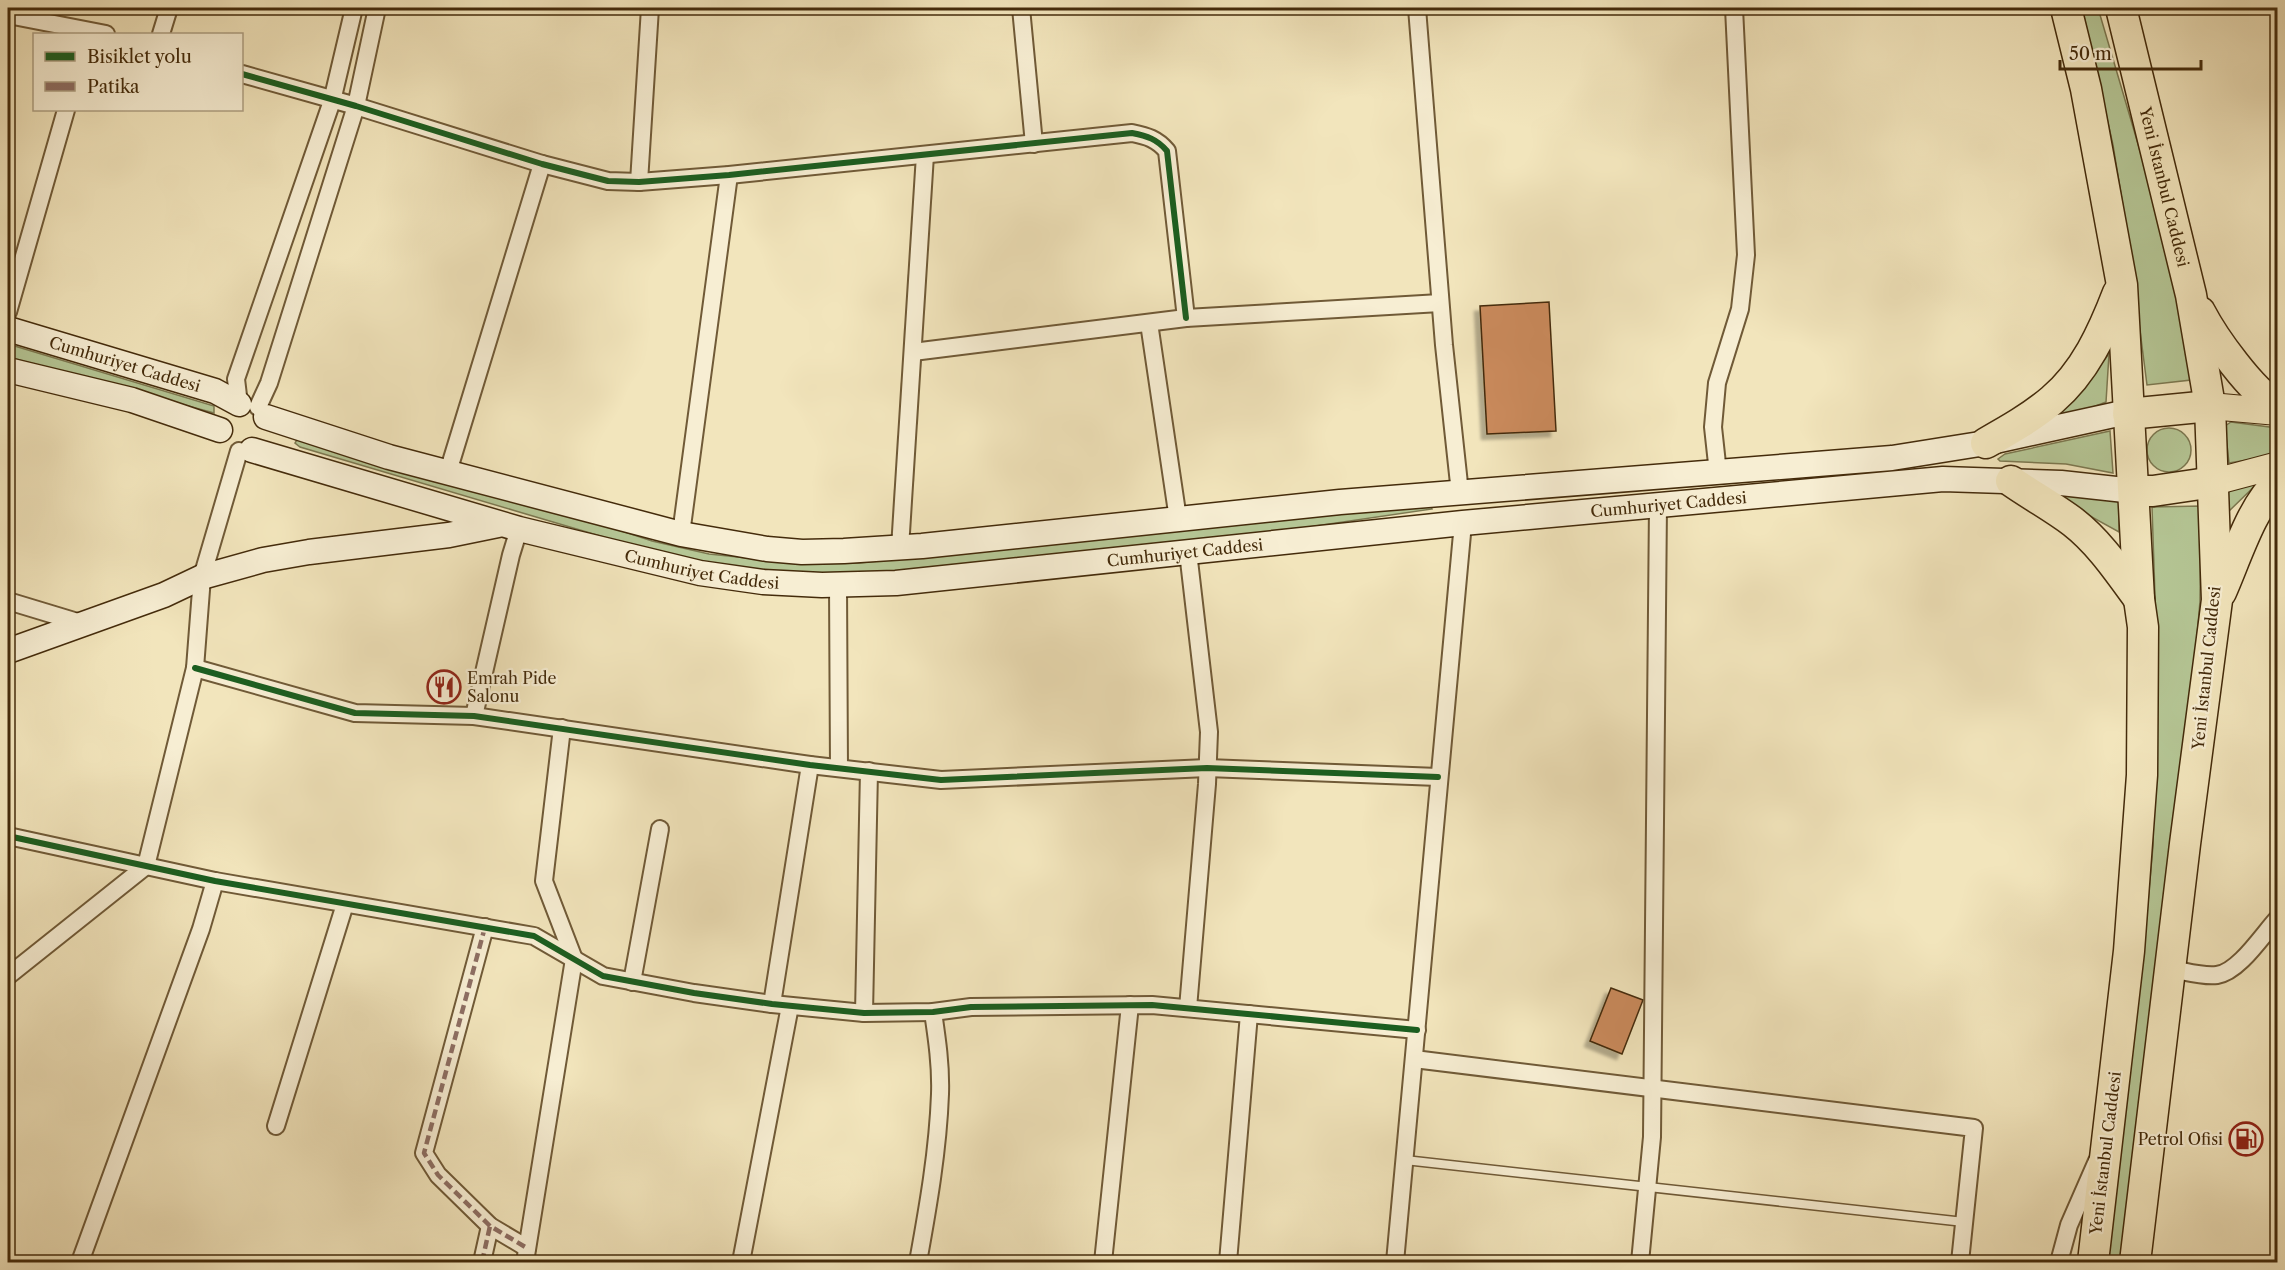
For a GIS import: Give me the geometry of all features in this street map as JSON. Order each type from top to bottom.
[{"type":"highway","name":"Yeni İstanbul Caddesi","points":[[2066,8],[2086,89],[2122,285],[2139,599],[2143,627],[2142,775],[2129,951],[2093,1263]]},
{"type":"highway","name":"Yeni İstanbul Caddesi","points":[[2121,8],[2191,295],[2210,406],[2217,600],[2135,1263]]},
{"type":"highway","points":[[1986,443],[2032,416],[2068,383],[2095,348],[2122,285]]},
{"type":"highway","points":[[2191,295],[2209,329],[2228,355],[2249,380],[2277,406]]},
{"type":"highway","points":[[2128,414],[2210,406]]},
{"type":"highway","points":[[2011,481],[2072,522],[2089,537],[2108,557],[2139,599]]},
{"type":"highway","points":[[2134,491],[2153,491],[2214,482]]},
{"type":"highway","points":[[2217,600],[2240,543],[2277,483]]},
{"type":"main road","name":"Cumhuriyet Caddesi","points":[[8,329],[215,392],[254,409],[389,457],[681,534],[768,549],[802,552],[900,548],[1340,502],[1892,458],[1986,443],[2118,414],[2128,414]]},
{"type":"main road","name":"Cumhuriyet Caddesi","points":[[8,370],[132,400],[219,430],[228,445],[246,451],[511,526],[700,573],[763,582],[838,585],[896,583],[1463,523],[1943,479],[2061,483],[2134,491]]},
{"type":"main road","points":[[2210,406],[2277,412]]},
{"type":"main road","points":[[219,430],[223,415],[227,410],[254,409],[268,430],[266,437],[258,447],[246,451]]},
{"type":"main road","points":[[2214,482],[2277,465]]},
{"type":"main road","points":[[1460,493],[1463,523]]},
{"type":"main road","points":[[8,651],[164,595],[202,576],[263,560],[511,526]]},
{"type":"street","points":[[10,8],[8,15],[89,32]]},
{"type":"street","points":[[161,33],[170,8]]},
{"type":"street","points":[[254,409],[236,379],[332,101],[354,8]]},
{"type":"street","points":[[254,409],[268,383],[356,106],[377,8]]},
{"type":"street","points":[[639,182],[650,8]]},
{"type":"street","points":[[1021,8],[1034,144]]},
{"type":"street","points":[[1417,8],[1440,303],[1460,493]]},
{"type":"street","points":[[1718,473],[1713,427],[1717,382],[1740,309],[1746,255],[1734,8]]},
{"type":"street","points":[[243,74],[356,106],[542,164],[608,181],[639,182],[729,175],[1132,134],[1150,137],[1167,151],[1186,318]]},
{"type":"street","points":[[8,312],[66,111]]},
{"type":"street","points":[[900,548],[925,155]]},
{"type":"street","points":[[448,472],[542,164]]},
{"type":"street","points":[[681,534],[729,175]]},
{"type":"street","points":[[913,352],[1186,318],[1440,303]]},
{"type":"street","points":[[1149,323],[1178,519]]},
{"type":"street","points":[[8,976],[146,866],[195,668],[202,576],[246,451]]},
{"type":"street","points":[[1640,1263],[1652,1137],[1658,505]]},
{"type":"street","points":[[1395,1263],[1463,523]]},
{"type":"street","points":[[474,716],[511,555],[511,526]]},
{"type":"street","points":[[1188,552],[1209,732],[1188,1008]]},
{"type":"street","points":[[838,585],[839,768]]},
{"type":"street","points":[[8,601],[84,624]]},
{"type":"street","points":[[195,668],[355,713],[474,716],[810,765],[941,780],[1207,768],[1438,777]]},
{"type":"street","points":[[484,927],[424,1153],[438,1174],[490,1226],[526,1255],[574,959],[544,881],[562,728]]},
{"type":"street","points":[[772,1004],[810,765]]},
{"type":"street","points":[[864,1013],[869,771]]},
{"type":"street","points":[[632,981],[660,829]]},
{"type":"street","points":[[8,836],[215,881],[534,936],[603,976],[772,1004],[864,1013],[933,1012],[971,1006],[1130,1005],[1188,1008],[1417,1030]]},
{"type":"street","points":[[80,1263],[201,929],[215,881]]},
{"type":"street","points":[[276,1126],[345,904]]},
{"type":"street","points":[[2170,969],[2216,976],[2228,971],[2238,965],[2277,918]]},
{"type":"street","points":[[1103,1263],[1130,1005]]},
{"type":"street","points":[[741,1263],[790,1006]]},
{"type":"street","points":[[918,1263],[932,1175],[940,1094],[939,1058],[933,1012]]},
{"type":"street","points":[[1228,1263],[1249,1014]]},
{"type":"street","points":[[1414,1059],[1974,1128],[1960,1263]]},
{"type":"street","points":[[2059,1263],[2069,1225],[2107,1142]]},
{"type":"street","points":[[482,1263],[490,1226]]},
{"type":"lane","points":[[1405,1160],[1964,1222]]},
{"type":"green space","points":[[2082,8],[2098,8],[2153,195],[2174,282],[2191,380],[2147,385],[2128,237],[2113,145]]},
{"type":"green space","points":[[8,344],[214,406],[214,413],[8,357]]},
{"type":"green space","points":[[2109,354],[2106,402],[2052,423]]},
{"type":"green space","points":[[2231,422],[2277,428],[2277,455],[2229,463],[2225,426]]},
{"type":"green space","points":[[2169,428],[2185,434],[2191,450],[2185,466],[2169,472],[2153,466],[2147,450],[2153,434]]},
{"type":"green space","points":[[2110,431],[2113,473],[2066,464],[2000,461],[1998,459],[2005,454]]},
{"type":"green space","points":[[298,438],[571,514],[652,541],[709,554],[803,564],[859,563],[1430,505],[1432,509],[1288,530],[1033,558],[866,574],[795,574],[709,564],[634,546],[300,447],[295,443]]},
{"type":"green space","points":[[2261,480],[2227,513],[2224,492]]},
{"type":"green space","points":[[2061,492],[2119,501],[2119,532],[2061,500],[2059,498]]},
{"type":"green space","points":[[2201,506],[2200,601],[2189,731],[2120,1262],[2108,1262],[2144,947],[2153,846],[2156,626],[2152,507]]},
{"type":"building","points":[[1549,302],[1556,431],[1487,434],[1480,306]]},
{"type":"building","points":[[1611,988],[1643,1000],[1622,1054],[1590,1041]]},
{"type":"marked path","points":[[485,927],[424,1153],[438,1175],[490,1226],[527,1248]]},
{"type":"marked path","points":[[482,1262],[490,1226]]},
{"type":"cycle path","points":[[243,74],[356,106],[542,164],[608,181],[639,182],[729,175],[1132,133],[1142,135],[1155,141],[1167,151],[1186,318]]},
{"type":"cycle path","points":[[195,668],[355,713],[474,716],[810,765],[941,780],[1207,768],[1438,777]]},
{"type":"cycle path","points":[[8,836],[215,881],[534,936],[603,976],[694,993],[772,1004],[864,1013],[933,1012],[971,1007],[1152,1005],[1417,1030]]},
{"type":"place","name":"Emrah Pide Salonu","points":[[444,687]]},
{"type":"place","name":"Petrol Ofisi","points":[[2246,1139]]}]
